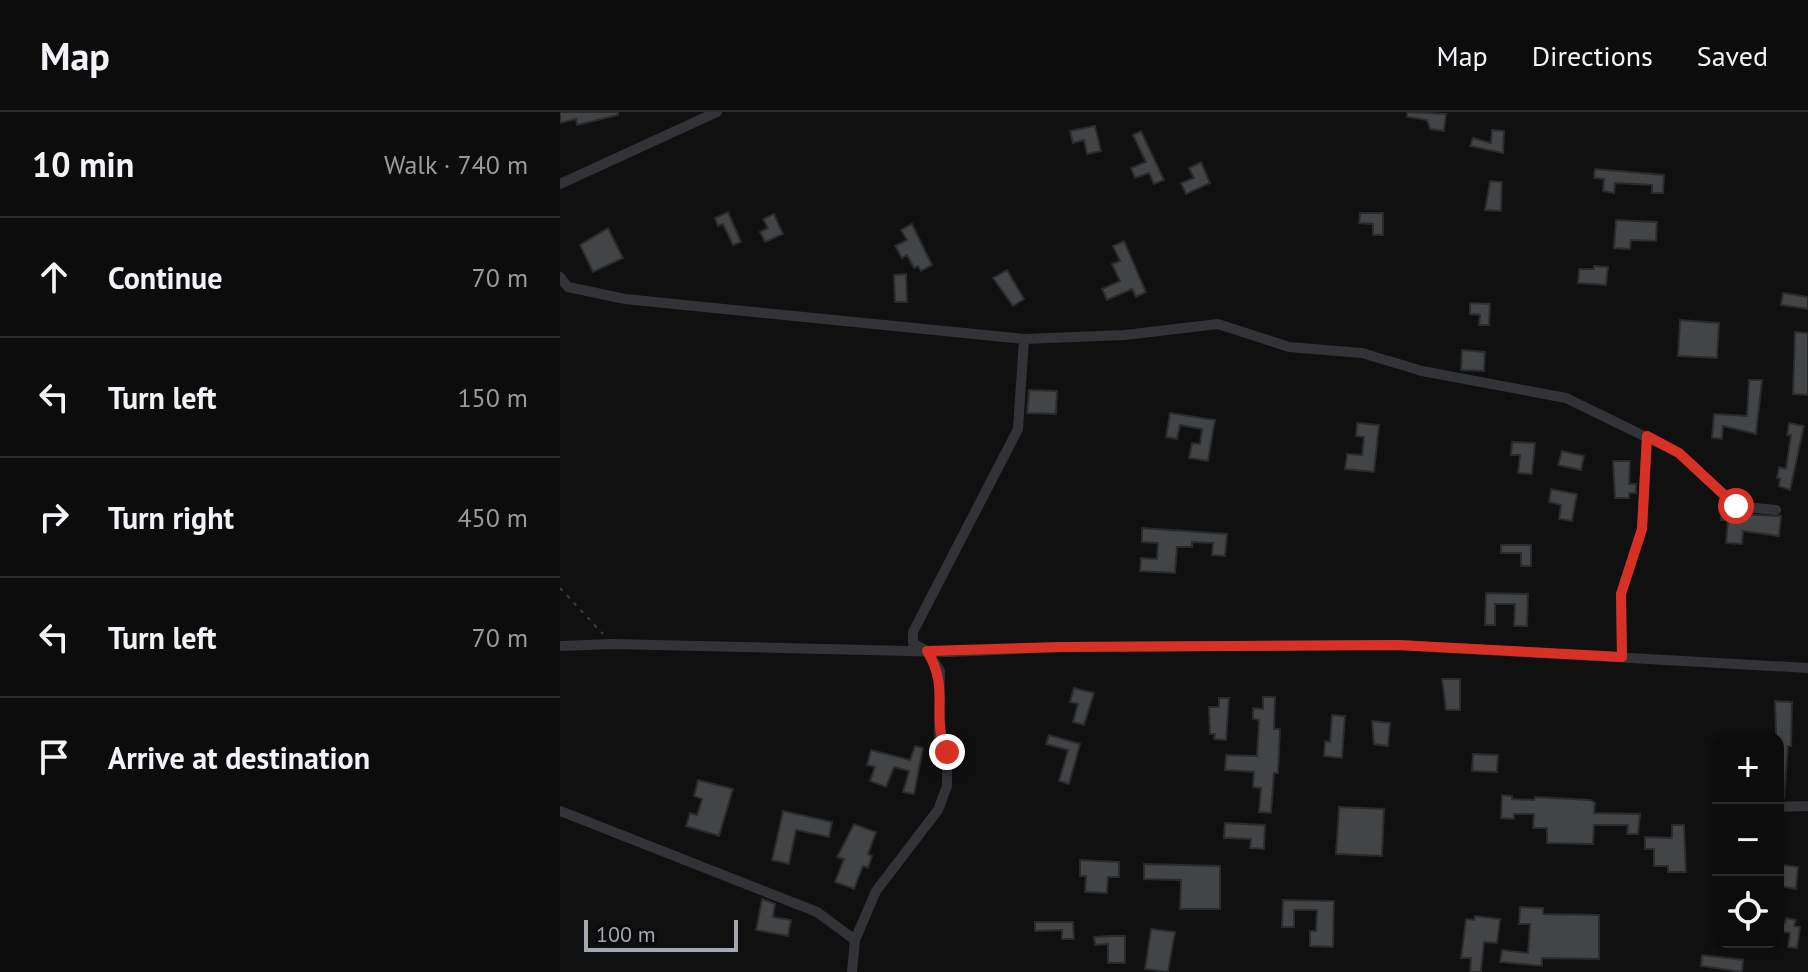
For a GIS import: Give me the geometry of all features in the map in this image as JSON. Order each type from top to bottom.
[{"type":"street","points":[[560,184],[717,112]]},
{"type":"street","points":[[560,277],[568,287],[625,299],[1024,339],[1125,335],[1218,324],[1289,347],[1362,353],[1422,371],[1566,398],[1679,453],[1736,506],[1776,510]]},
{"type":"street","points":[[852,972],[855,940],[876,891],[938,810],[947,786],[947,752],[939,736],[940,671],[927,651],[913,643],[913,632],[1018,429],[1024,339]]},
{"type":"street","points":[[1622,657],[1621,594],[1642,529],[1647,436]]},
{"type":"street","points":[[560,646],[612,644],[927,651],[1398,645],[1808,668]]},
{"type":"street","points":[[1784,807],[1808,806]]},
{"type":"street","points":[[560,811],[817,912],[855,940]]},
{"type":"path","points":[[560,588],[612,644]]},
{"type":"building","points":[[560,112],[618,112],[618,115],[577,125],[576,119],[560,123]]},
{"type":"building","points":[[1407,112],[1446,114],[1444,131],[1430,129],[1427,120],[1407,117]]},
{"type":"building","points":[[1095,126],[1101,151],[1087,154],[1084,140],[1073,143],[1070,131]]},
{"type":"building","points":[[1492,130],[1504,131],[1503,153],[1470,146],[1473,138],[1491,143]]},
{"type":"building","points":[[1141,131],[1164,180],[1154,184],[1149,173],[1135,178],[1131,168],[1146,162],[1133,135]]},
{"type":"building","points":[[1201,162],[1210,183],[1186,194],[1181,183],[1194,178],[1189,168]]},
{"type":"building","points":[[1595,169],[1664,175],[1663,193],[1652,193],[1652,185],[1615,183],[1614,193],[1603,191],[1604,179],[1594,178]]},
{"type":"building","points":[[1490,181],[1502,182],[1501,211],[1485,210]]},
{"type":"building","points":[[728,212],[741,242],[733,245],[723,224],[718,226],[715,218]]},
{"type":"building","points":[[1360,213],[1383,213],[1383,235],[1373,235],[1373,224],[1359,223]]},
{"type":"building","points":[[774,214],[783,234],[765,242],[760,232],[768,228],[763,219]]},
{"type":"building","points":[[1616,220],[1657,222],[1656,241],[1631,240],[1630,249],[1614,248]]},
{"type":"building","points":[[912,224],[932,265],[921,271],[918,266],[914,268],[907,255],[902,258],[895,246],[907,240],[901,230]]},
{"type":"building","points":[[608,228],[623,258],[593,272],[580,245]]},
{"type":"building","points":[[1124,241],[1146,292],[1136,297],[1132,289],[1107,300],[1102,289],[1120,281],[1112,264],[1120,261],[1113,246]]},
{"type":"building","points":[[1594,266],[1608,267],[1606,285],[1578,283],[1579,269],[1594,269]]},
{"type":"building","points":[[1007,270],[1024,299],[1013,306],[993,278]]},
{"type":"building","points":[[906,274],[907,302],[895,302],[894,275]]},
{"type":"building","points":[[1783,293],[1808,297],[1808,309],[1781,305]]},
{"type":"building","points":[[1470,303],[1490,304],[1489,325],[1479,325],[1480,315],[1470,314]]},
{"type":"building","points":[[1680,320],[1719,323],[1717,358],[1678,356]]},
{"type":"building","points":[[1795,332],[1808,333],[1808,395],[1793,394]]},
{"type":"building","points":[[1462,350],[1485,352],[1484,371],[1461,370]]},
{"type":"building","points":[[1749,380],[1762,380],[1756,434],[1723,426],[1722,439],[1712,438],[1714,414],[1747,416]]},
{"type":"building","points":[[1029,390],[1057,391],[1056,414],[1027,413]]},
{"type":"building","points":[[1170,413],[1215,420],[1208,461],[1189,458],[1192,443],[1200,444],[1202,429],[1180,425],[1177,439],[1166,437]]},
{"type":"building","points":[[1357,423],[1379,425],[1374,472],[1345,469],[1347,454],[1362,455],[1364,437],[1356,436]]},
{"type":"building","points":[[1789,423],[1804,426],[1790,490],[1779,486],[1780,479],[1777,478],[1779,467],[1786,469],[1791,435],[1787,435]]},
{"type":"building","points":[[1512,442],[1535,443],[1532,474],[1518,473],[1520,455],[1511,455]]},
{"type":"building","points":[[1562,451],[1584,456],[1581,470],[1558,465]]},
{"type":"building","points":[[1613,461],[1630,461],[1629,484],[1636,484],[1636,493],[1629,493],[1629,498],[1615,498]]},
{"type":"building","points":[[1551,489],[1577,494],[1572,521],[1559,519],[1561,505],[1549,502]]},
{"type":"building","points":[[1722,509],[1735,514],[1781,516],[1779,536],[1743,531],[1742,544],[1726,543],[1728,520],[1721,520]]},
{"type":"building","points":[[1142,528],[1227,534],[1225,556],[1212,555],[1213,543],[1192,542],[1192,547],[1177,547],[1175,573],[1140,571],[1141,558],[1157,559],[1158,543],[1142,542]]},
{"type":"building","points":[[1501,545],[1531,545],[1531,566],[1521,566],[1521,553],[1501,553]]},
{"type":"building","points":[[1486,593],[1528,594],[1527,626],[1514,626],[1515,604],[1495,604],[1495,625],[1485,625]]},
{"type":"building","points":[[1442,679],[1460,679],[1460,710],[1446,710]]},
{"type":"building","points":[[1074,688],[1094,693],[1084,725],[1073,722],[1078,704],[1070,702]]},
{"type":"building","points":[[1263,697],[1275,697],[1274,729],[1280,729],[1278,773],[1274,773],[1271,813],[1259,812],[1261,788],[1253,787],[1254,772],[1225,770],[1226,755],[1257,756],[1259,720],[1253,719],[1253,708],[1263,709]]},
{"type":"building","points":[[1219,698],[1229,698],[1226,740],[1214,739],[1215,734],[1210,734],[1209,707],[1219,707]]},
{"type":"building","points":[[1775,701],[1792,702],[1791,746],[1788,746],[1784,798],[1784,732],[1776,732]]},
{"type":"building","points":[[1332,715],[1345,716],[1342,758],[1324,756],[1325,741],[1330,742]]},
{"type":"building","points":[[1372,721],[1390,723],[1388,746],[1374,744]]},
{"type":"building","points":[[1049,735],[1080,744],[1069,784],[1059,781],[1068,750],[1046,744]]},
{"type":"building","points":[[915,746],[923,748],[914,794],[903,792],[909,771],[894,767],[886,787],[870,781],[875,767],[867,765],[871,750],[910,760]]},
{"type":"building","points":[[1473,754],[1498,755],[1497,772],[1472,771]]},
{"type":"building","points":[[698,780],[733,789],[719,836],[686,826],[690,813],[697,815],[702,799],[694,796]]},
{"type":"building","points":[[1502,795],[1512,796],[1512,799],[1590,800],[1595,803],[1594,813],[1640,814],[1638,834],[1627,834],[1628,825],[1594,825],[1593,844],[1547,843],[1547,828],[1533,828],[1534,814],[1514,814],[1514,819],[1501,818]]},
{"type":"building","points":[[1339,807],[1384,809],[1382,856],[1336,854]]},
{"type":"building","points":[[783,811],[832,822],[829,837],[796,830],[789,864],[772,860]]},
{"type":"building","points":[[1225,823],[1265,825],[1264,849],[1250,848],[1251,839],[1224,838]]},
{"type":"building","points":[[854,824],[876,832],[868,854],[872,856],[868,868],[863,866],[854,889],[835,882],[844,859],[837,857]]},
{"type":"building","points":[[1672,825],[1684,825],[1686,872],[1668,872],[1668,866],[1654,866],[1654,849],[1645,849],[1645,837],[1672,838]]},
{"type":"building","points":[[1080,860],[1119,862],[1119,877],[1108,877],[1107,893],[1085,892],[1086,876],[1080,876]]},
{"type":"building","points":[[1144,864],[1220,866],[1220,909],[1180,909],[1181,880],[1144,879]]},
{"type":"building","points":[[1784,865],[1798,867],[1796,889],[1784,887]]},
{"type":"building","points":[[762,899],[775,904],[773,917],[791,920],[788,936],[756,930]]},
{"type":"building","points":[[1283,900],[1334,901],[1333,947],[1310,946],[1310,931],[1316,931],[1317,910],[1294,910],[1294,927],[1282,927]]},
{"type":"building","points":[[1520,907],[1543,908],[1543,914],[1599,915],[1599,959],[1542,958],[1542,966],[1500,962],[1502,950],[1528,953],[1530,924],[1519,924]]},
{"type":"building","points":[[1475,916],[1500,919],[1497,943],[1484,942],[1481,972],[1470,972],[1471,958],[1461,958],[1466,919],[1474,920]]},
{"type":"building","points":[[1786,918],[1796,920],[1794,926],[1800,927],[1797,948],[1788,947],[1790,933],[1784,932]]},
{"type":"building","points":[[1035,922],[1073,922],[1074,939],[1062,939],[1062,930],[1035,931]]},
{"type":"building","points":[[1151,929],[1175,932],[1168,972],[1145,969]]},
{"type":"building","points":[[1125,936],[1125,963],[1108,963],[1108,944],[1095,945],[1094,937]]},
{"type":"building","points":[[1702,955],[1743,960],[1742,972],[1701,966]]},
{"type":"route","points":[[947,752],[939,736],[940,671],[927,651],[1398,645],[1622,657],[1621,594],[1642,529],[1647,436],[1679,453],[1736,506]]}]
